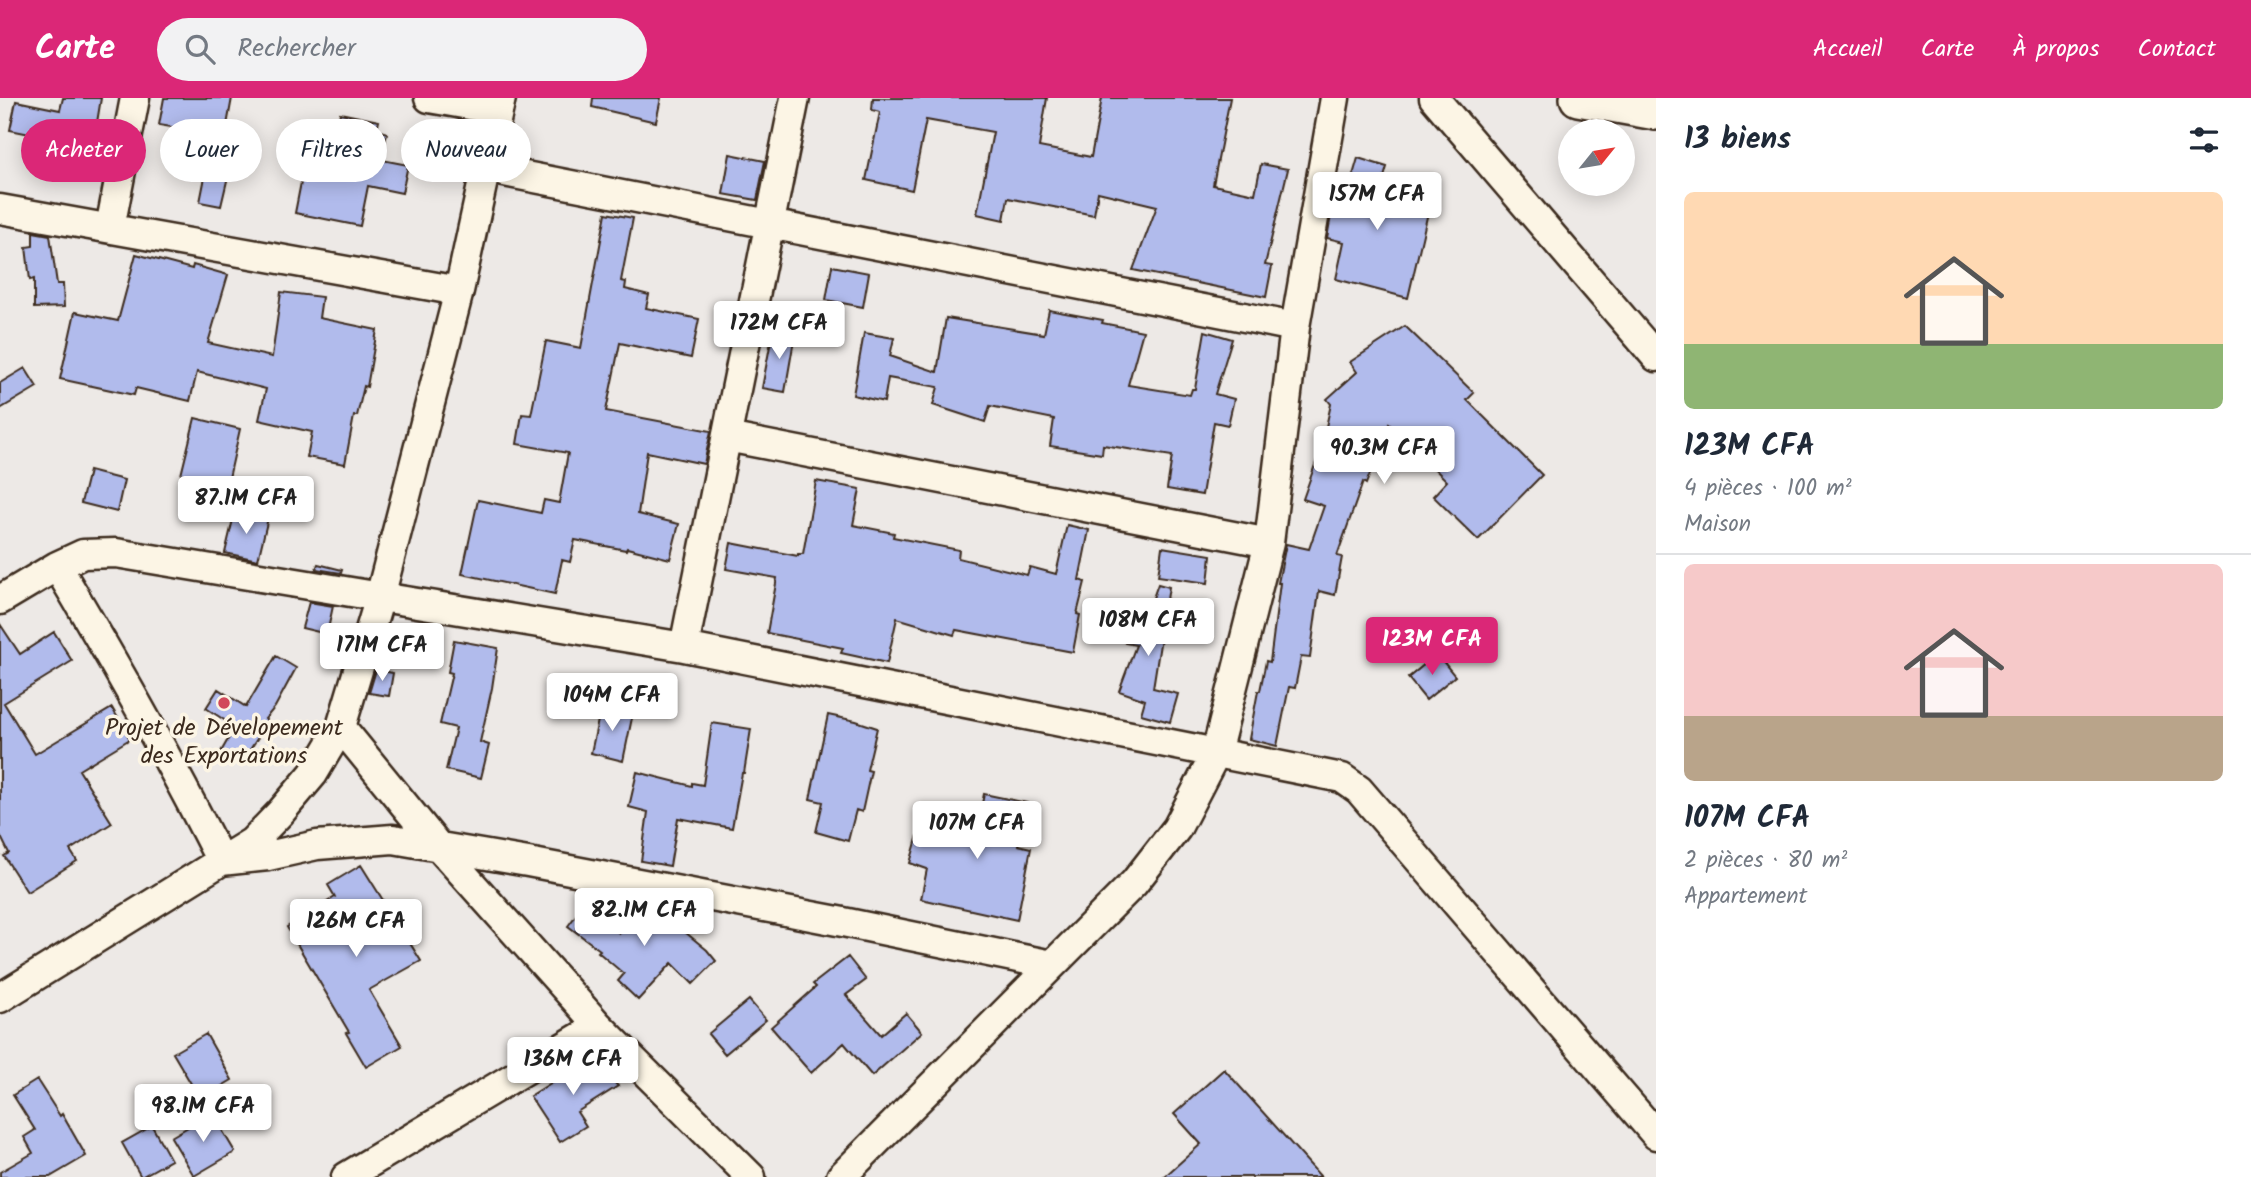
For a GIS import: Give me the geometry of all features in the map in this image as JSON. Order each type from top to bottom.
[{"type":"street","points":[[110,228],[135,98]]},
{"type":"street","points":[[429,98],[500,104]]},
{"type":"street","points":[[684,647],[795,98]]},
{"type":"street","points":[[841,1177],[1133,883],[1177,828],[1216,753],[1269,542],[1295,327],[1335,98]]},
{"type":"street","points":[[1434,98],[1656,357]]},
{"type":"street","points":[[1577,98],[1656,112]]},
{"type":"street","points":[[531,177],[1295,327]]},
{"type":"street","points":[[1,996],[252,842],[313,774],[341,727],[380,597],[459,291],[481,182]]},
{"type":"street","points":[[0,209],[459,291]]},
{"type":"street","points":[[727,437],[1269,542]]},
{"type":"street","points":[[0,600],[57,566],[83,554],[116,553],[684,647],[1342,778],[1359,790],[1656,1135]]},
{"type":"street","points":[[57,566],[126,682],[182,783],[221,861]]},
{"type":"street","points":[[341,727],[439,846],[599,1026],[751,1177]]},
{"type":"street","points":[[221,861],[268,856],[317,845],[393,839],[843,922],[1052,965]]},
{"type":"street","points":[[346,1177],[599,1026]]},
{"type":"building","points":[[63,98],[101,98],[98,119],[21,119],[21,132],[10,130],[16,101],[60,110]]},
{"type":"building","points":[[164,98],[232,98],[228,119],[160,119]]},
{"type":"building","points":[[593,98],[661,98],[656,122],[592,107]]},
{"type":"building","points":[[873,98],[1047,98],[1039,147],[1091,157],[1102,98],[1230,98],[1213,185],[1255,194],[1261,164],[1288,169],[1265,265],[1272,266],[1266,297],[1133,270],[1157,206],[1098,192],[1094,215],[1008,198],[1004,220],[977,214],[993,132],[926,120],[912,190],[866,180],[880,112],[872,110]]},
{"type":"building","points":[[340,113],[369,119],[339,119]]},
{"type":"building","points":[[730,154],[765,161],[757,200],[723,194]]},
{"type":"building","points":[[1358,158],[1387,167],[1380,191],[1430,204],[1408,298],[1336,279],[1344,242],[1327,238],[1336,187],[1349,189]]},
{"type":"building","points":[[387,161],[401,164],[401,182],[404,182],[402,193],[368,186],[360,226],[295,213],[301,182],[387,182]]},
{"type":"building","points":[[204,182],[227,182],[221,206],[200,202]]},
{"type":"building","points":[[606,213],[633,218],[621,281],[626,282],[625,289],[649,295],[646,308],[699,319],[691,358],[620,343],[606,411],[711,431],[704,464],[647,452],[638,514],[679,524],[670,559],[627,548],[626,550],[575,540],[570,562],[562,560],[555,594],[462,574],[478,500],[541,513],[544,500],[559,503],[568,453],[517,444],[522,414],[531,415],[546,341],[581,348]]},
{"type":"building","points":[[33,232],[50,235],[57,284],[63,284],[64,307],[34,308],[34,279],[30,280],[26,247],[33,246]]},
{"type":"building","points":[[136,254],[192,269],[193,265],[228,275],[208,343],[272,357],[281,292],[322,297],[319,318],[377,330],[367,387],[364,386],[357,416],[354,416],[345,464],[307,457],[312,432],[259,420],[266,389],[197,372],[190,401],[136,388],[134,395],[60,379],[75,312],[118,321]]},
{"type":"building","points":[[832,266],[869,273],[863,307],[826,300]]},
{"type":"building","points":[[1049,310],[1143,331],[1128,385],[1190,395],[1192,389],[1195,389],[1205,331],[1232,339],[1215,394],[1234,399],[1228,425],[1214,422],[1202,495],[1167,489],[1172,456],[1103,445],[1102,454],[1050,446],[1054,419],[990,406],[985,422],[933,405],[938,387],[888,378],[884,402],[853,395],[864,333],[894,338],[890,356],[937,372],[946,318],[1044,334]]},
{"type":"building","points":[[1405,326],[1474,393],[1467,400],[1542,475],[1478,540],[1433,496],[1447,481],[1389,424],[1366,484],[1363,482],[1337,556],[1342,557],[1335,595],[1319,591],[1310,658],[1301,657],[1295,688],[1289,687],[1277,746],[1249,739],[1266,661],[1270,662],[1278,583],[1286,544],[1309,549],[1324,506],[1303,499],[1322,445],[1331,404],[1327,399],[1357,372],[1350,362]]},
{"type":"building","points":[[773,330],[795,334],[785,392],[762,388]]},
{"type":"building","points":[[25,368],[37,387],[0,409],[0,383]]},
{"type":"building","points":[[195,418],[240,429],[227,487],[181,475]]},
{"type":"building","points":[[89,471],[124,480],[117,512],[81,503]]},
{"type":"building","points":[[816,481],[860,489],[853,525],[894,533],[893,537],[959,550],[958,558],[1027,575],[1030,567],[1056,574],[1067,525],[1089,530],[1079,580],[1085,582],[1077,614],[1080,615],[1073,652],[956,630],[954,635],[897,618],[887,663],[841,653],[843,648],[767,633],[777,578],[726,569],[731,543],[798,556],[803,554]]},
{"type":"building","points":[[235,511],[268,518],[258,560],[225,553]]},
{"type":"building","points":[[1162,547],[1211,555],[1208,583],[1158,576]]},
{"type":"building","points":[[318,564],[342,570],[341,573],[316,569]]},
{"type":"building","points":[[1158,584],[1169,587],[1153,688],[1178,694],[1170,722],[1141,714],[1145,700],[1119,691],[1136,645],[1125,643],[1132,605],[1149,609]]},
{"type":"building","points":[[309,602],[333,606],[327,634],[302,628]]},
{"type":"building","points":[[0,624],[20,654],[54,632],[72,661],[4,703],[35,754],[112,708],[130,739],[79,770],[112,823],[70,850],[77,861],[27,892],[4,856],[9,853],[0,835]]},
{"type":"building","points":[[454,640],[498,648],[480,742],[489,745],[481,778],[446,770],[456,728],[440,724],[452,673],[448,672]]},
{"type":"building","points":[[1437,654],[1455,676],[1426,700],[1408,678]]},
{"type":"building","points":[[276,656],[296,668],[275,707],[265,719],[268,722],[242,762],[235,757],[229,765],[218,757],[235,727],[206,708],[218,689],[246,707]]},
{"type":"building","points":[[376,670],[393,673],[389,696],[369,693]]},
{"type":"building","points":[[601,706],[633,713],[623,761],[591,753]]},
{"type":"building","points":[[828,715],[877,728],[867,770],[871,771],[862,812],[856,810],[848,841],[816,832],[823,802],[810,799]]},
{"type":"building","points":[[712,723],[751,729],[732,828],[678,818],[670,866],[641,861],[648,812],[629,807],[637,772],[692,786],[692,783],[703,785]]},
{"type":"building","points":[[984,794],[1027,803],[1018,845],[1031,848],[1017,920],[921,899],[927,869],[910,863],[921,825],[975,837]]},
{"type":"building","points":[[361,865],[421,961],[369,990],[402,1046],[366,1067],[346,1033],[349,1032],[287,927],[335,897],[328,885]]},
{"type":"building","points":[[649,904],[665,921],[668,918],[707,950],[716,961],[693,984],[672,963],[638,1000],[618,981],[624,974],[598,952],[600,950],[568,926],[583,906],[619,933]]},
{"type":"building","points":[[848,957],[866,980],[846,995],[881,1035],[906,1013],[922,1032],[872,1076],[844,1043],[811,1073],[771,1027],[816,987],[813,984]]},
{"type":"building","points":[[749,1000],[766,1020],[725,1054],[708,1034]]},
{"type":"building","points":[[206,1034],[232,1080],[200,1099],[173,1053]]},
{"type":"building","points":[[596,1055],[618,1086],[577,1112],[586,1126],[560,1142],[530,1096]]},
{"type":"building","points":[[1224,1069],[1321,1177],[1164,1177],[1201,1144],[1174,1114]]},
{"type":"building","points":[[37,1080],[60,1116],[62,1114],[86,1156],[50,1177],[0,1177],[0,1172],[33,1153],[24,1137],[35,1130],[13,1095]]},
{"type":"building","points":[[212,1113],[235,1152],[194,1176],[171,1137]]},
{"type":"building","points":[[152,1126],[171,1160],[141,1177],[122,1143]]},
{"type":"place","name":"Projet de Dévelopement des Exportations","points":[[224,703]]}]
